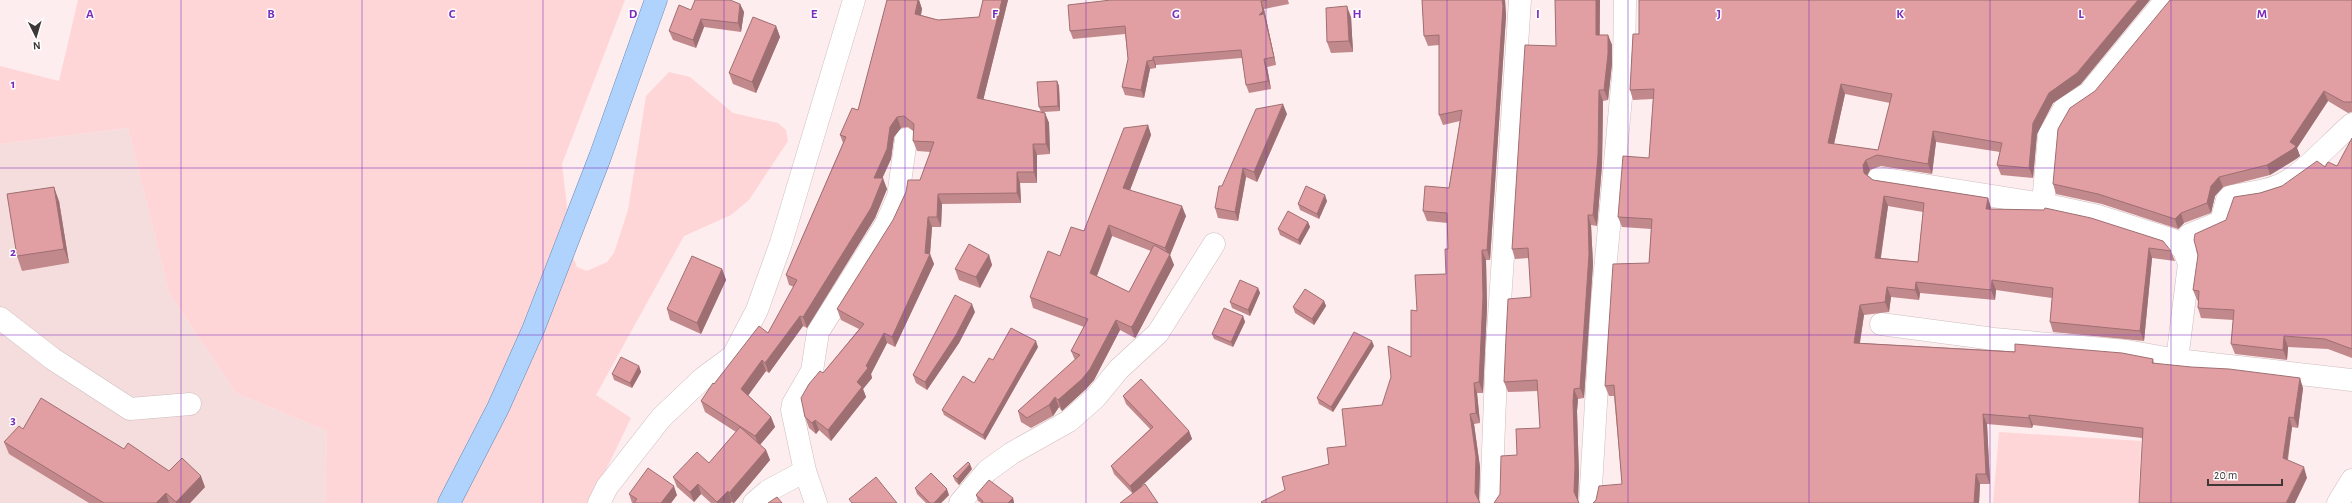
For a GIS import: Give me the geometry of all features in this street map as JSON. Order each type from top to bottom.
[{"type":"main road","points":[[449,503],[498,408],[533,330],[600,157],[656,0]]},
{"type":"street","points":[[599,503],[607,487],[661,418],[703,378],[733,356],[757,310],[789,220],[854,0]]},
{"type":"street","points":[[1491,503],[1497,347],[1520,0]]},
{"type":"street","points":[[1590,503],[1602,303],[1624,65],[1624,0]]},
{"type":"street","points":[[2043,204],[2049,135],[2064,109],[2089,93],[2166,0]]},
{"type":"street","points":[[2184,250],[2189,235],[2222,222],[2227,200],[2231,196],[2268,190],[2287,182],[2308,166],[2328,144],[2352,124]]},
{"type":"street","points":[[816,503],[805,471],[792,410],[793,404],[812,370],[818,332],[886,224],[898,197],[906,139]]},
{"type":"street","points":[[1879,178],[2043,204],[2098,216],[2173,240],[2184,250],[2189,264],[2177,360]]},
{"type":"street","points":[[960,503],[987,471],[1012,453],[1069,421],[1095,398],[1119,369],[1158,333],[1214,244]]},
{"type":"street","points":[[0,318],[53,359],[130,409],[190,404]]},
{"type":"street","points":[[1881,324],[1994,339],[2127,351],[2177,360],[2352,380]]},
{"type":"street","points":[[754,503],[768,491],[805,471]]},
{"type":"shaded area","points":[[78,0],[625,0],[562,164],[573,257],[577,267],[587,271],[607,262],[614,253],[628,210],[646,96],[669,72],[690,77],[733,113],[778,123],[786,130],[788,141],[749,200],[731,215],[684,236],[596,395],[631,418],[590,503],[325,503],[327,431],[236,393],[169,293],[128,128],[0,144],[0,66],[59,81]]},
{"type":"shaded area","points":[[128,128],[169,293],[236,393],[327,431],[325,503],[0,503],[0,144]]},
{"type":"shaded area","points":[[1999,432],[2141,441],[2138,503],[1993,503]]},
{"type":"building","points":[[695,0],[730,0],[740,4],[738,23],[701,19],[693,40],[669,31],[679,5],[691,10]]},
{"type":"building","points":[[887,0],[918,0],[915,14],[938,20],[979,17],[983,0],[1002,0],[977,98],[1045,113],[1046,144],[1033,144],[1034,172],[1017,172],[1017,193],[938,194],[937,217],[928,217],[925,253],[930,254],[892,337],[884,333],[866,366],[868,368],[857,382],[862,387],[828,430],[815,420],[812,423],[805,417],[801,398],[809,384],[820,371],[823,373],[864,324],[837,309],[893,220],[906,192],[908,180],[920,180],[934,142],[913,141],[914,124],[904,116],[897,117],[890,127],[887,149],[874,178],[883,178],[871,208],[803,317],[800,316],[765,363],[762,360],[741,389],[771,417],[755,436],[701,401],[713,383],[714,384],[759,326],[768,333],[797,280],[786,275],[846,137],[840,135],[852,108],[858,110]]},
{"type":"building","points":[[1111,0],[1267,0],[1261,1],[1263,11],[1259,15],[1264,14],[1274,57],[1264,59],[1268,81],[1246,85],[1241,50],[1153,57],[1153,60],[1147,61],[1141,90],[1122,87],[1128,59],[1125,26],[1070,31],[1068,5]]},
{"type":"building","points":[[1422,0],[1502,0],[1503,6],[1487,250],[1482,250],[1483,297],[1479,382],[1474,383],[1476,413],[1470,414],[1476,457],[1475,493],[1480,503],[1262,503],[1261,502],[1285,490],[1282,477],[1329,464],[1327,448],[1346,446],[1342,409],[1382,405],[1391,377],[1388,346],[1411,357],[1411,310],[1417,311],[1415,275],[1446,274],[1445,249],[1448,249],[1447,213],[1423,211],[1425,186],[1449,188],[1462,110],[1439,115],[1439,35],[1424,36]]},
{"type":"building","points":[[1555,0],[1596,0],[1596,35],[1608,35],[1608,54],[1604,90],[1599,90],[1598,155],[1593,215],[1588,215],[1589,254],[1580,388],[1574,389],[1573,401],[1575,466],[1574,492],[1579,503],[1494,503],[1500,494],[1501,456],[1517,455],[1516,429],[1540,428],[1537,380],[1504,382],[1508,299],[1531,297],[1528,248],[1512,249],[1525,45],[1556,46]]},
{"type":"building","points":[[1639,0],[2138,0],[2077,73],[2049,93],[2033,123],[2029,168],[1997,165],[2002,143],[1933,131],[1928,164],[1877,155],[1866,160],[1863,165],[1864,173],[1873,180],[1988,198],[1986,209],[2044,210],[2045,208],[2091,218],[2163,241],[2171,251],[2149,248],[2140,331],[2050,322],[2053,288],[1992,280],[1991,290],[1916,282],[1915,290],[1887,287],[1885,302],[1860,305],[1854,343],[2015,352],[2015,344],[2122,353],[2153,359],[2152,363],[2229,369],[2300,378],[2294,418],[2289,417],[2283,458],[2304,467],[2286,503],[2139,503],[2143,428],[2029,415],[2029,418],[1983,414],[1986,474],[1976,474],[1974,503],[1593,503],[1596,500],[1599,486],[1622,484],[1614,385],[1605,386],[1613,264],[1649,263],[1652,219],[1618,217],[1623,156],[1649,158],[1654,89],[1630,90],[1633,34],[1639,34]],"holes":[[[1841,84],[1892,94],[1878,150],[1828,143]],[[1884,196],[1924,203],[1918,262],[1875,258]]]},
{"type":"building","points":[[2170,0],[2352,0],[2352,102],[2344,102],[2324,91],[2290,142],[2296,146],[2293,149],[2267,165],[2219,177],[2211,186],[2207,203],[2181,213],[2175,219],[2098,194],[2053,184],[2058,129],[2070,108],[2095,91]]},
{"type":"building","points":[[1347,6],[1349,41],[1327,42],[1326,8]]},
{"type":"building","points":[[753,17],[776,26],[752,82],[729,73]]},
{"type":"building","points":[[1057,81],[1058,106],[1039,107],[1037,82]]},
{"type":"building","points":[[1283,104],[1254,172],[1243,168],[1235,212],[1215,208],[1219,186],[1222,186],[1256,109]]},
{"type":"building","points":[[1148,125],[1123,188],[1182,206],[1165,248],[1109,225],[1090,273],[1129,292],[1154,245],[1170,254],[1133,325],[1131,327],[1116,320],[1090,369],[1082,379],[1058,400],[1055,397],[1049,405],[1027,418],[1018,411],[1080,355],[1071,351],[1088,319],[1030,297],[1048,251],[1060,256],[1071,227],[1084,231],[1124,128]]},
{"type":"building","points":[[2352,138],[2352,349],[2325,339],[2284,336],[2283,350],[2231,344],[2234,310],[2198,308],[2199,291],[2193,290],[2198,255],[2194,240],[2195,234],[2226,220],[2234,197],[2260,193],[2282,186],[2317,161],[2325,167],[2328,162],[2337,166]]},
{"type":"building","points":[[1306,186],[1325,195],[1317,214],[1298,204]]},
{"type":"building","points":[[54,187],[64,249],[17,256],[7,194]]},
{"type":"building","points":[[1288,211],[1308,222],[1298,240],[1278,229]]},
{"type":"building","points":[[969,244],[989,255],[976,277],[955,269]]},
{"type":"building","points":[[692,256],[722,269],[697,323],[667,309]]},
{"type":"building","points":[[1240,280],[1258,288],[1248,310],[1230,302]]},
{"type":"building","points":[[1305,289],[1324,301],[1312,319],[1293,307]]},
{"type":"building","points":[[955,295],[972,304],[956,335],[925,382],[913,375]]},
{"type":"building","points":[[1224,308],[1243,316],[1231,342],[1212,334]]},
{"type":"building","points":[[1011,328],[1036,341],[983,435],[942,410],[963,376],[974,383],[989,358],[993,360]]},
{"type":"building","points":[[1354,332],[1372,341],[1331,407],[1317,398]]},
{"type":"building","points":[[621,357],[639,366],[630,383],[612,374]]},
{"type":"building","points":[[1141,379],[1189,431],[1130,486],[1111,466],[1153,427],[1123,396]]},
{"type":"building","points":[[41,398],[124,449],[128,443],[169,471],[182,458],[201,476],[176,502],[166,493],[156,503],[104,503],[4,442],[19,426],[23,429]]},
{"type":"building","points":[[740,427],[766,450],[729,493],[728,491],[717,502],[698,484],[690,492],[673,477],[697,452],[709,463]]},
{"type":"building","points":[[968,462],[970,464],[957,479],[953,476]]},
{"type":"building","points":[[648,468],[674,486],[661,503],[634,503],[637,499],[629,494]]},
{"type":"building","points":[[931,473],[947,489],[934,503],[930,503],[915,488]]},
{"type":"building","points":[[876,477],[897,503],[852,503],[849,499]]},
{"type":"building","points":[[989,480],[1013,498],[1008,503],[982,503],[983,501],[976,495]]},
{"type":"building","points":[[1145,484],[1158,503],[1120,503]]},
{"type":"building","points":[[777,497],[782,503],[768,503]]}]
